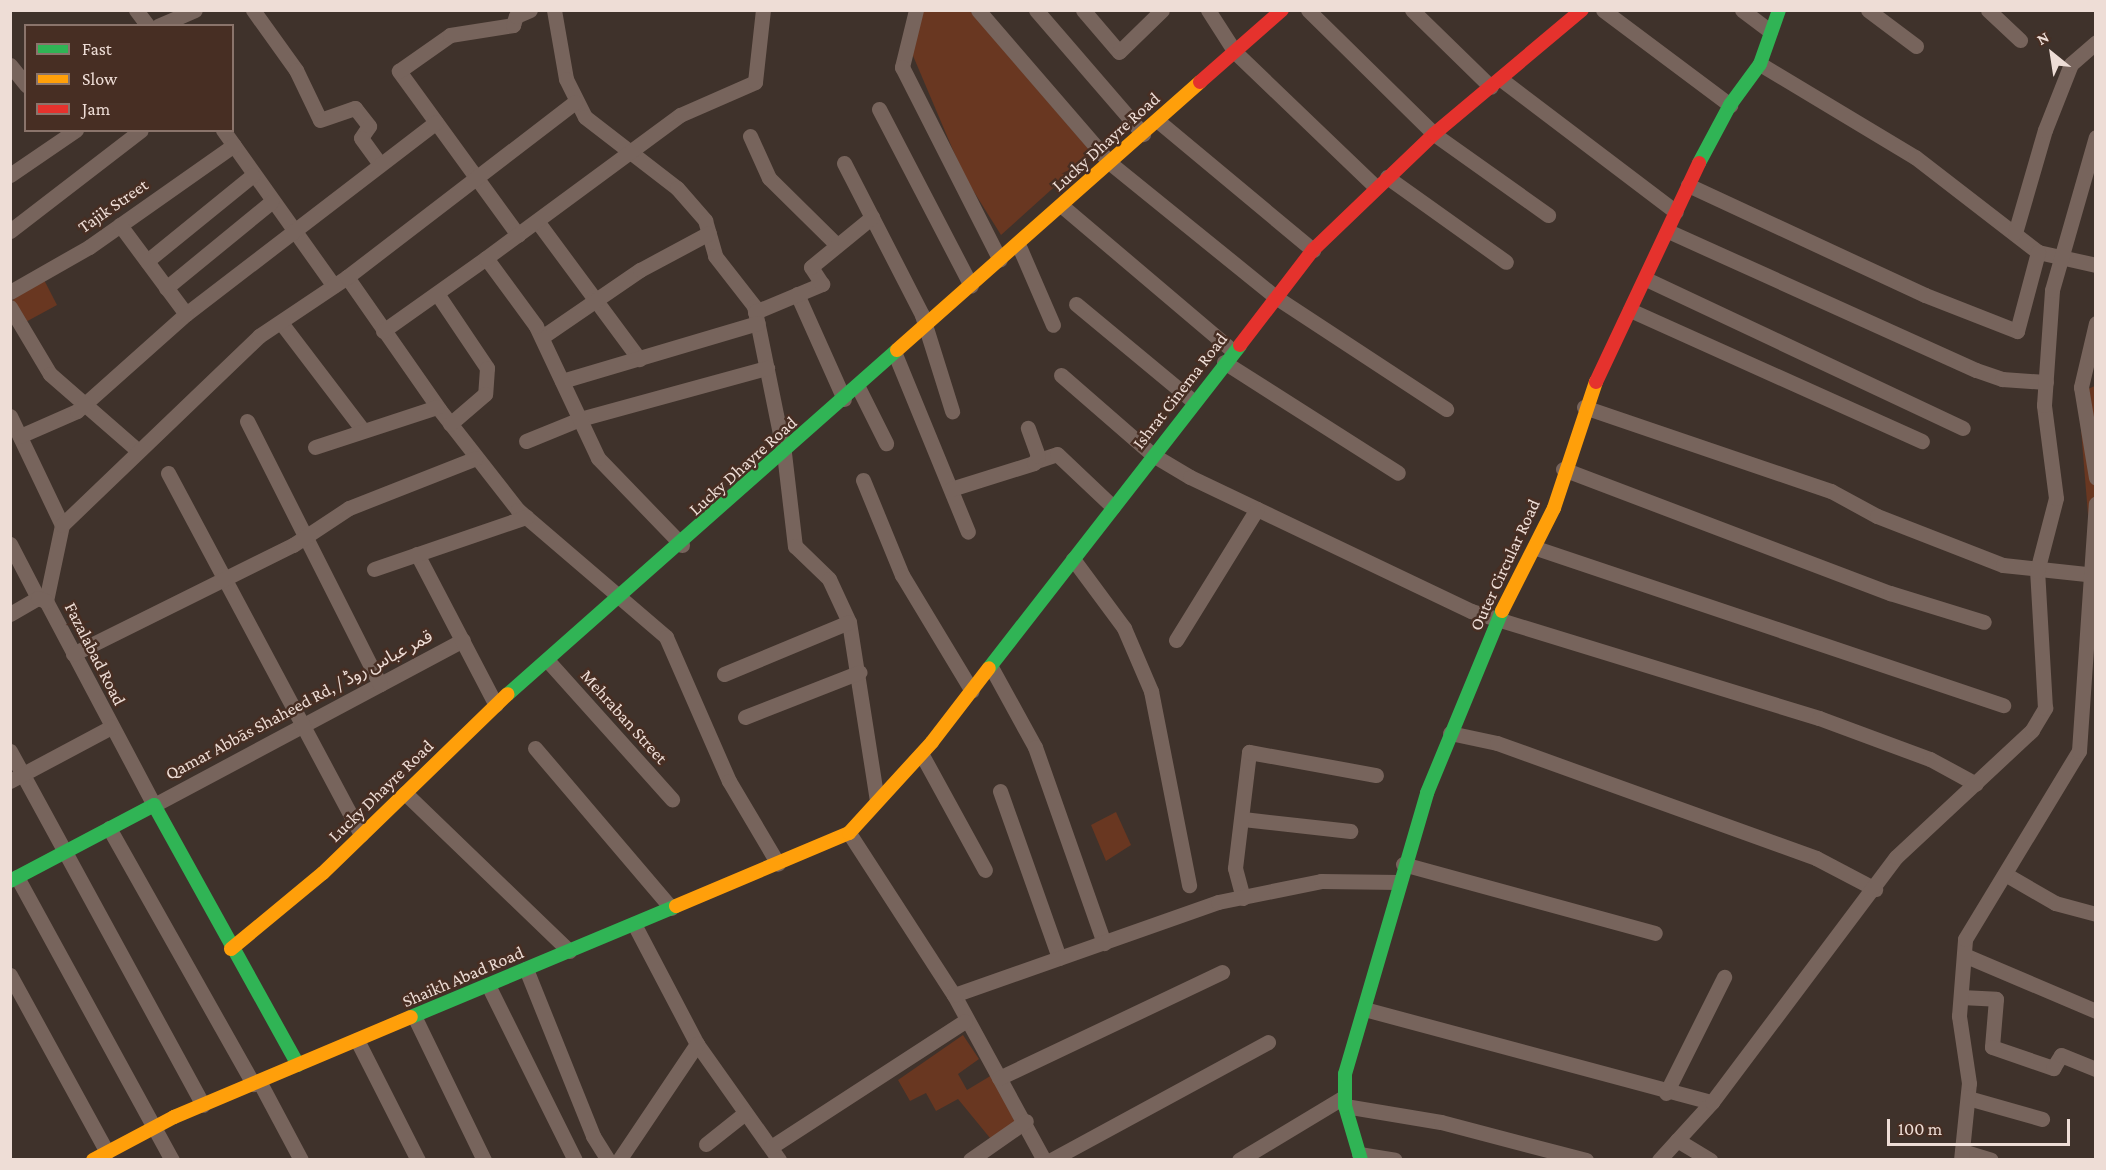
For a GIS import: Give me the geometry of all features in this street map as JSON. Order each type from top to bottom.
[{"type":"main road","name":"Lucky Dhayre Road","points":[[231,949],[361,835],[496,705],[682,545],[923,327],[1282,10]]},
{"type":"main road","name":"Ishrat Cinema Road","points":[[849,834],[877,800],[922,755],[1274,296],[1313,250],[1434,134],[1582,10]]},
{"type":"main road","name":"Outer Circular Road","points":[[1360,1156],[1345,1101],[1350,1049],[1368,1010],[1403,864],[1449,733],[1497,621],[1536,548],[1554,508],[1563,469],[1584,407],[1646,279],[1688,185],[1730,105],[1761,64],[1770,31],[1779,10]]},
{"type":"main road","points":[[14,879],[154,805],[231,949],[298,1065]]},
{"type":"main road","name":"Shaikh Abad Road","points":[[93,1160],[203,1105],[849,834]]},
{"type":"street","points":[[136,10],[146,24]]},
{"type":"street","points":[[163,24],[195,10]]},
{"type":"street","points":[[253,10],[296,70],[320,120],[355,108],[369,126],[361,138],[380,164]]},
{"type":"street","points":[[518,235],[399,71],[450,35],[513,25],[516,16],[530,10]]},
{"type":"street","points":[[554,10],[575,102],[630,154],[676,188],[705,220],[716,256],[757,317],[784,453],[795,546],[829,579],[849,622],[860,672],[877,800]]},
{"type":"street","points":[[383,331],[438,295],[680,115],[756,82],[763,10]]},
{"type":"street","points":[[916,10],[902,67],[1000,260]]},
{"type":"street","points":[[978,10],[1110,163],[1274,296],[1446,409]]},
{"type":"street","points":[[1036,10],[1143,134]]},
{"type":"street","points":[[1083,10],[1119,52],[1162,10]]},
{"type":"street","points":[[1208,10],[1235,52],[1382,182],[1506,262]]},
{"type":"street","points":[[1308,10],[1434,134],[1548,215]]},
{"type":"street","points":[[1412,10],[1496,83],[1676,212]]},
{"type":"street","points":[[1603,10],[1730,105]]},
{"type":"street","points":[[1742,10],[1770,31]]},
{"type":"street","points":[[1868,10],[1916,46]]},
{"type":"street","points":[[1988,10],[2020,40]]},
{"type":"street","points":[[2015,233],[2045,130],[2071,64],[2096,42]]},
{"type":"street","points":[[1761,64],[1915,158],[2038,252],[2096,265]]},
{"type":"street","points":[[10,65],[24,82]]},
{"type":"street","points":[[10,416],[62,525],[136,449],[259,336],[282,324],[347,277],[575,102]]},
{"type":"street","points":[[879,109],[971,286]]},
{"type":"street","points":[[1158,121],[1313,250]]},
{"type":"street","points":[[20,436],[81,406],[186,314],[436,122]]},
{"type":"street","points":[[10,231],[138,132]]},
{"type":"street","points":[[224,132],[271,202],[334,286]]},
{"type":"street","points":[[10,175],[67,133]]},
{"type":"street","points":[[750,136],[769,178],[836,244]]},
{"type":"street","points":[[1659,1160],[1712,1102],[1780,1006],[1875,889],[1896,857],[2032,730],[2045,708],[2037,571],[2056,498],[2046,382],[2052,290],[2096,137]]},
{"type":"street","name":"Tajik Street","points":[[10,292],[120,225],[234,145]]},
{"type":"street","points":[[844,163],[922,315],[923,327],[952,411]]},
{"type":"street","points":[[147,261],[253,175]]},
{"type":"street","points":[[1688,185],[1934,299],[2017,331],[2038,252]]},
{"type":"street","points":[[166,288],[271,202]]},
{"type":"street","points":[[1062,206],[1229,357],[1398,473]]},
{"type":"street","points":[[562,381],[639,359],[757,317],[797,294],[822,284],[811,267],[836,244],[872,218]]},
{"type":"street","points":[[537,221],[639,359]]},
{"type":"street","points":[[120,225],[186,314]]},
{"type":"street","points":[[1668,231],[1976,370],[2002,379],[2046,382]]},
{"type":"street","points":[[542,337],[595,300],[709,233]]},
{"type":"street","points":[[1018,244],[1053,325]]},
{"type":"street","points":[[486,258],[542,337],[598,458],[682,545]]},
{"type":"street","points":[[347,277],[437,407],[526,518],[618,601],[666,638],[729,781],[778,864]]},
{"type":"street","points":[[1646,279],[1963,428]]},
{"type":"street","points":[[797,294],[844,399]]},
{"type":"street","points":[[438,295],[487,368],[485,394],[450,424]]},
{"type":"street","points":[[1076,304],[1193,401]]},
{"type":"street","points":[[10,308],[50,374],[81,406],[136,449]]},
{"type":"street","points":[[1630,310],[1922,441]]},
{"type":"street","points":[[2096,323],[2081,387],[2096,478]]},
{"type":"street","points":[[282,324],[362,429]]},
{"type":"street","points":[[895,354],[968,532]]},
{"type":"street","points":[[526,441],[580,419],[766,368]]},
{"type":"street","points":[[1060,375],[1153,455],[1257,509],[1497,621],[1820,718],[1930,759],[1976,784]]},
{"type":"street","points":[[858,387],[886,443]]},
{"type":"street","points":[[315,447],[362,429],[437,407]]},
{"type":"street","points":[[1584,407],[1831,491],[1954,548],[2037,571],[2095,575]]},
{"type":"street","points":[[247,421],[380,684]]},
{"type":"street","points":[[1028,428],[1036,460]]},
{"type":"street","points":[[951,489],[1058,454],[1113,507]]},
{"type":"street","points":[[73,654],[306,538],[349,508],[476,458]]},
{"type":"street","points":[[1563,469],[1890,593],[1984,622]]},
{"type":"street","points":[[168,473],[361,835]]},
{"type":"street","points":[[863,480],[902,575],[972,691]]},
{"type":"street","points":[[1991,1160],[1961,1155],[1968,1098],[1961,997],[1965,939],[2079,751],[2095,575],[2096,504]]},
{"type":"street","points":[[1176,640],[1257,509]]},
{"type":"street","points":[[374,569],[526,518]]},
{"type":"street","name":"Fazalabad Road","points":[[62,525],[42,600],[154,805]]},
{"type":"street","points":[[10,544],[42,600],[10,614]]},
{"type":"street","points":[[1536,548],[2003,705]]},
{"type":"street","points":[[417,554],[496,705]]},
{"type":"street","points":[[1073,559],[1124,628],[1151,691],[1189,885]]},
{"type":"street","points":[[724,674],[849,622]]},
{"type":"street","name":"Qamar Abbās Shaheed Rd, / قمر عباس روڈ","points":[[154,805],[463,640]]},
{"type":"street","name":"Mehraban Street","points":[[548,661],[672,799]]},
{"type":"street","points":[[991,667],[1035,747],[1104,943]]},
{"type":"street","points":[[745,717],[860,672]]},
{"type":"street","points":[[17,777],[111,727]]},
{"type":"street","points":[[1449,733],[1497,743],[1816,858],[1875,889]]},
{"type":"street","points":[[535,748],[671,908]]},
{"type":"street","points":[[10,751],[17,777],[66,852],[203,1105]]},
{"type":"street","points":[[1243,898],[1235,868],[1243,819],[1249,752],[1376,775]]},
{"type":"street","points":[[922,755],[985,870]]},
{"type":"street","points":[[1000,791],[1059,958]]},
{"type":"street","points":[[405,793],[569,951]]},
{"type":"street","points":[[1243,819],[1350,831]]},
{"type":"street","points":[[109,828],[301,1160]]},
{"type":"street","points":[[849,834],[954,995],[965,1021],[1026,1121],[1044,1160]]},
{"type":"street","points":[[1403,864],[1655,933]]},
{"type":"street","points":[[2005,874],[2055,903],[2096,914]]},
{"type":"street","points":[[14,879],[172,1160]]},
{"type":"street","points":[[954,995],[1243,898],[1320,881],[1399,882]]},
{"type":"street","points":[[634,924],[697,1044],[775,1153],[965,1021]]},
{"type":"street","points":[[1964,955],[2096,1011]]},
{"type":"street","points":[[526,969],[593,1136],[608,1160]]},
{"type":"street","points":[[999,1078],[1222,972]]},
{"type":"street","points":[[10,975],[107,1152]]},
{"type":"street","points":[[1666,1093],[1724,976]]},
{"type":"street","points":[[488,985],[575,1160]]},
{"type":"street","points":[[1961,997],[1996,999],[1992,1047],[2053,1068],[2061,1055],[2096,1069]]},
{"type":"street","points":[[1368,1010],[1666,1093],[1712,1102]]},
{"type":"street","points":[[415,1018],[484,1160]]},
{"type":"street","points":[[357,1040],[418,1160]]},
{"type":"street","points":[[1051,1160],[1268,1042]]},
{"type":"street","points":[[619,1160],[697,1044]]},
{"type":"street","points":[[1968,1098],[2042,1119]]},
{"type":"street","points":[[1239,1160],[1345,1101],[1441,1122],[1586,1160]]},
{"type":"street","points":[[706,1144],[745,1113]]},
{"type":"street","points":[[970,1160],[1026,1121]]},
{"type":"street","points":[[1677,1140],[1710,1160]]},
{"type":"street","points":[[1360,1156],[1395,1160]]},
{"type":"shaded area","points":[[921,11],[970,11],[1092,153],[1001,235],[964,176],[911,51]]},
{"type":"shaded area","points":[[41,274],[57,305],[22,324],[13,300]]},
{"type":"shaded area","points":[[2095,386],[2095,556],[2091,551],[2078,393]]},
{"type":"shaded area","points":[[1116,812],[1131,845],[1106,861],[1091,825]]},
{"type":"shaded area","points":[[963,1035],[979,1059],[958,1074],[967,1090],[992,1075],[1020,1119],[990,1138],[958,1099],[936,1111],[926,1093],[910,1101],[898,1080]]},
{"type":"traffic: fast","points":[[1699,163],[1730,105],[1760,64],[1779,10]]},
{"type":"traffic: fast","points":[[989,668],[1240,345]]},
{"type":"traffic: fast","points":[[508,694],[897,350]]},
{"type":"traffic: fast","points":[[1361,1160],[1345,1106],[1345,1074],[1427,793],[1502,611]]},
{"type":"traffic: fast","points":[[10,881],[154,805],[298,1065]]},
{"type":"traffic: fast","points":[[411,1017],[676,906]]},
{"type":"traffic: slow","points":[[897,350],[1200,82]]},
{"type":"traffic: slow","points":[[1502,611],[1554,508],[1596,382]]},
{"type":"traffic: slow","points":[[676,906],[849,833],[932,742],[989,668]]},
{"type":"traffic: slow","points":[[231,949],[323,873],[508,694]]},
{"type":"traffic: slow","points":[[93,1160],[174,1117],[411,1017]]},
{"type":"traffic: jam","points":[[1200,82],[1282,10]]},
{"type":"traffic: jam","points":[[1240,345],[1313,250],[1434,134],[1582,10]]},
{"type":"traffic: jam","points":[[1596,382],[1699,163]]}]
